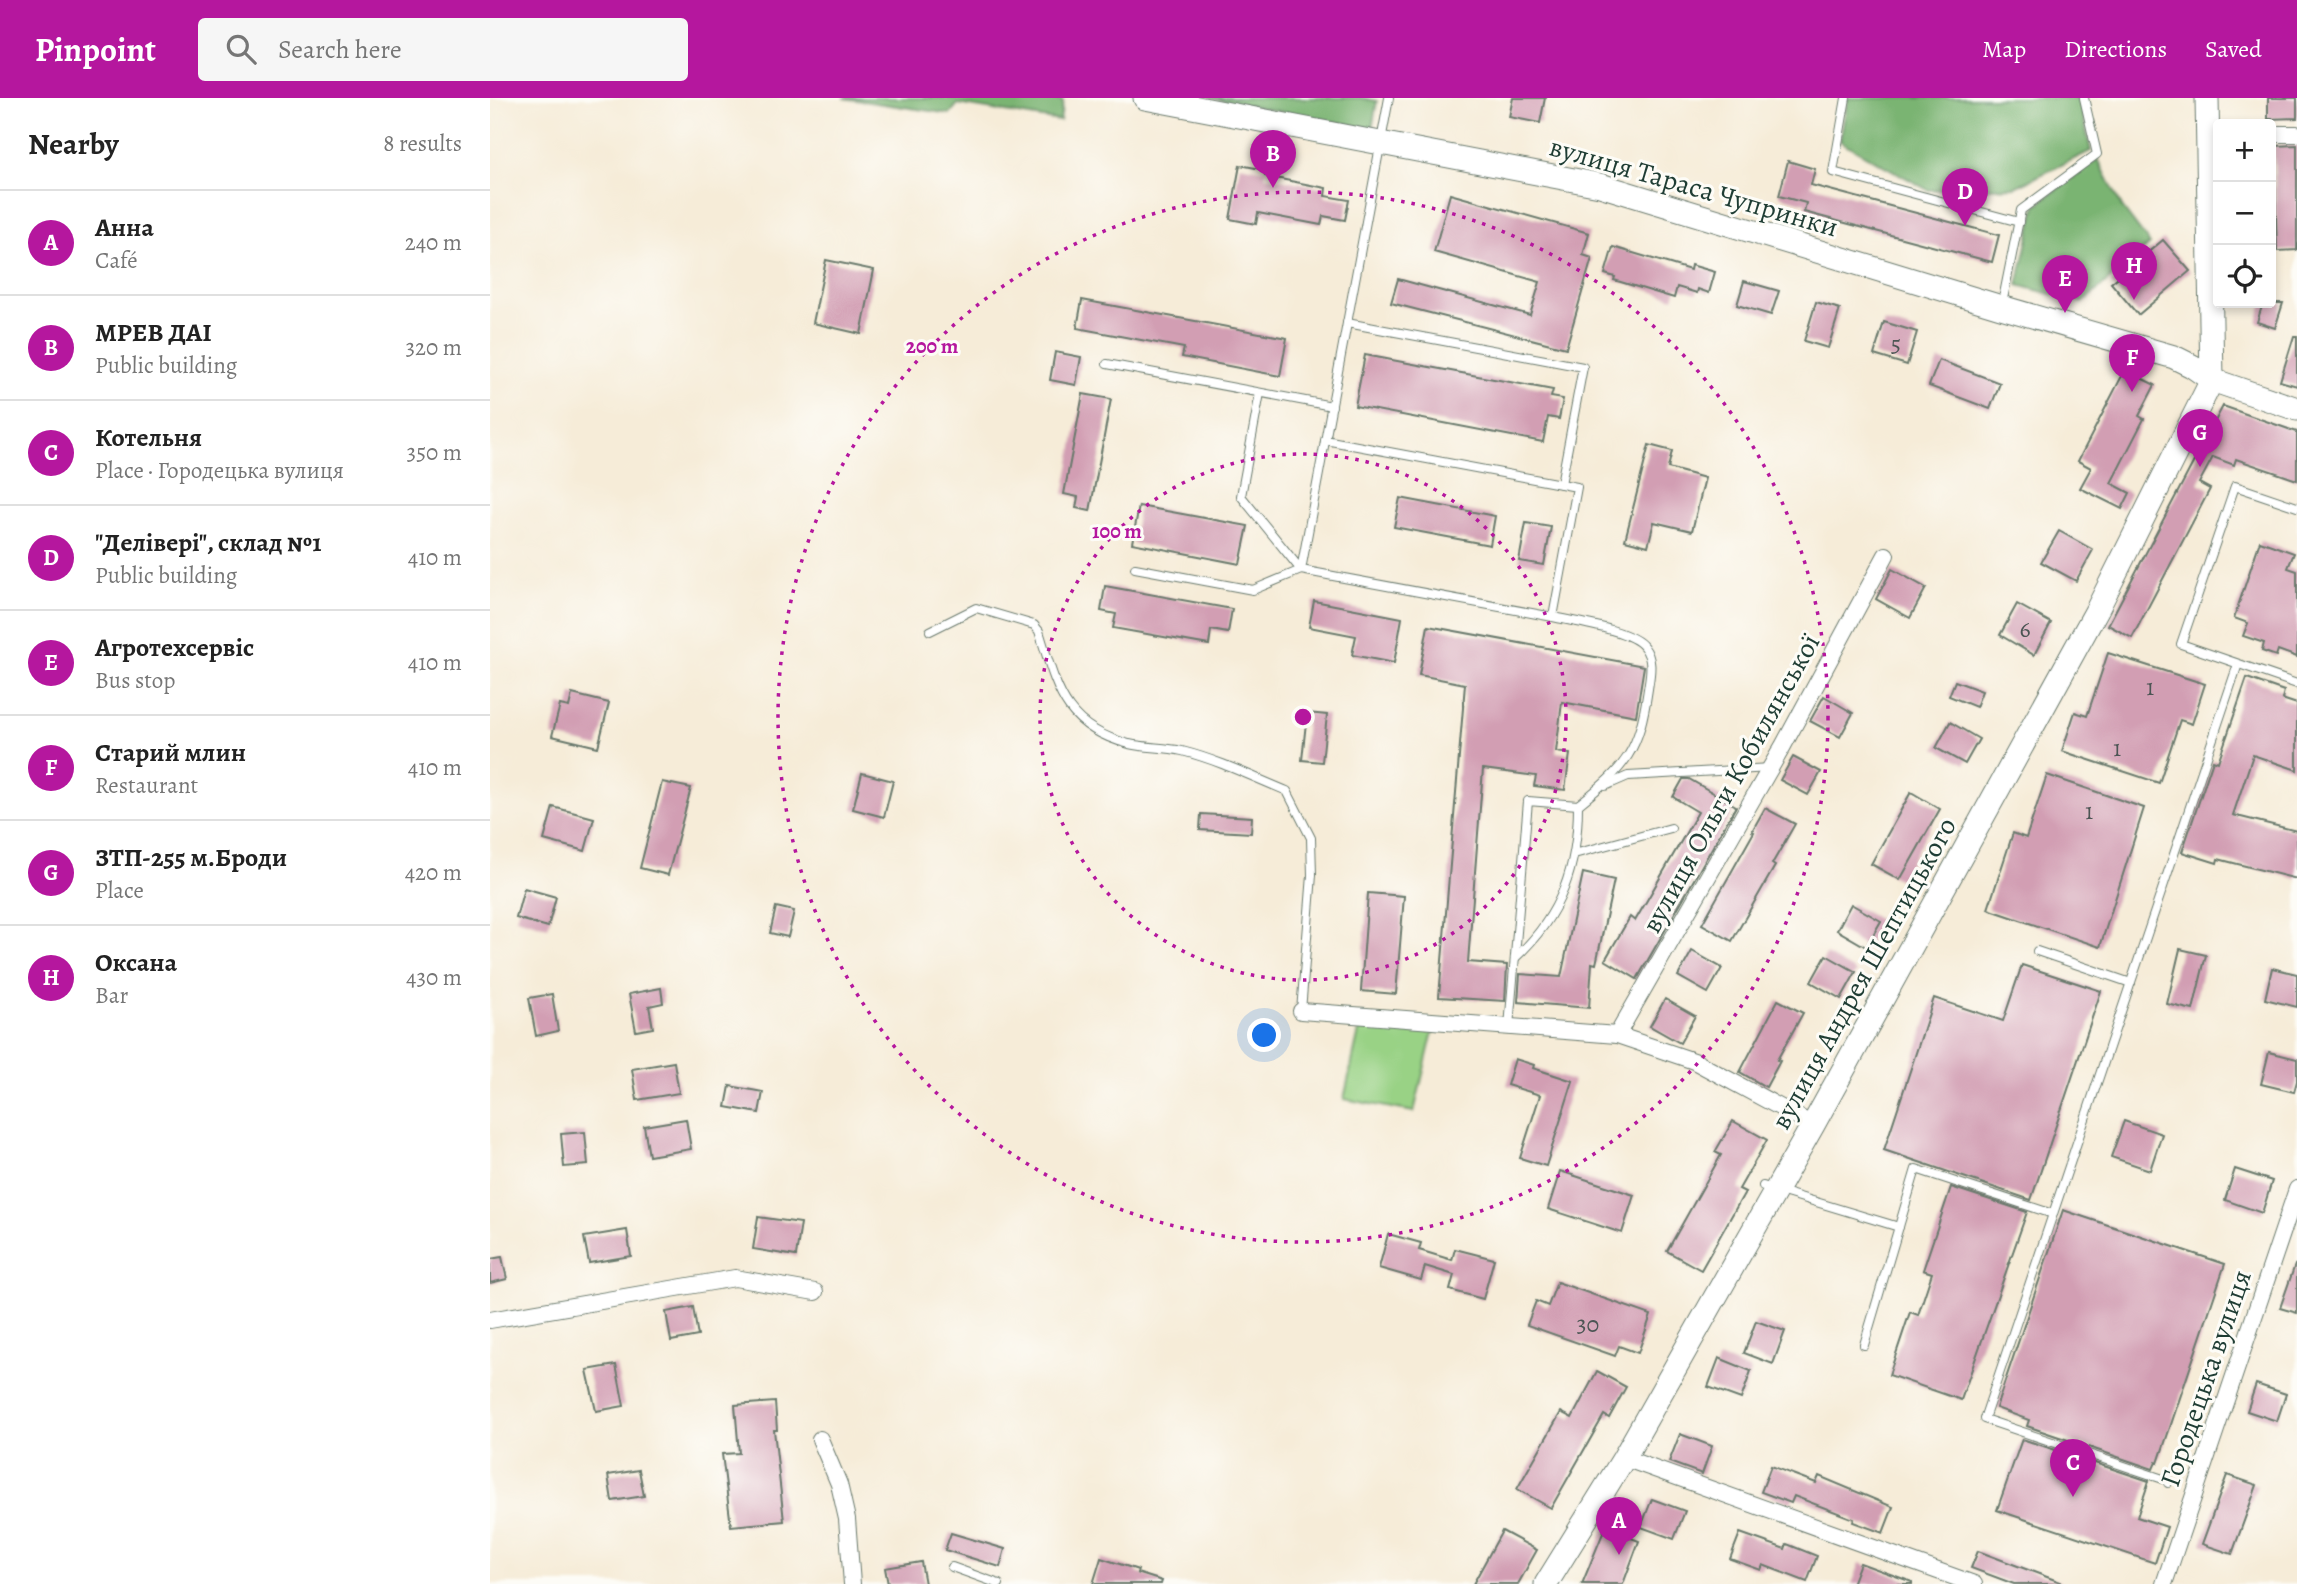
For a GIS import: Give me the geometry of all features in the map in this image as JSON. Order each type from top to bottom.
[{"type":"main road","name":"вулиця Тараса Чупринки","points":[[1145,98],[1186,102],[1600,185],[2174,357],[2212,380],[2297,409]]},
{"type":"main road","points":[[2207,98],[2213,134],[2212,380]]},
{"type":"main road","name":"вулиця Андрея Шептицького","points":[[1546,1584],[1624,1458],[1770,1188],[1813,1125],[2098,608],[2212,380]]},
{"type":"street","points":[[2276,134],[2297,134]]},
{"type":"street","name":"вулиця Ольги Кобилянської","points":[[1617,1035],[1771,768],[1886,555]]},
{"type":"street","points":[[1301,1011],[1617,1035],[1694,1061],[1813,1125]]},
{"type":"street","name":"Городецька вулиця","points":[[2164,1584],[2297,1189]]},
{"type":"street","points":[[490,1320],[735,1278],[815,1292]]},
{"type":"street","points":[[820,1439],[839,1484],[847,1519],[852,1584]]},
{"type":"street","points":[[1624,1458],[1948,1580],[1974,1584]]},
{"type":"lane","points":[[1301,570],[1388,98]]},
{"type":"lane","points":[[1846,98],[1833,172],[2018,222]]},
{"type":"lane","points":[[2001,307],[2021,210],[2097,154],[2084,98]]},
{"type":"lane","points":[[1348,323],[1583,367],[1561,484]]},
{"type":"lane","points":[[1107,364],[1332,407]]},
{"type":"lane","points":[[1260,393],[1241,496],[1301,570]]},
{"type":"lane","points":[[1325,440],[1577,487],[1553,617]]},
{"type":"lane","points":[[2297,507],[2235,486],[2182,645],[2297,684]]},
{"type":"lane","points":[[1135,568],[1254,590],[1301,570],[1553,617],[1627,635],[1644,646],[1652,665],[1644,714],[1638,738],[1622,767],[1578,805],[1528,801],[1510,1027]]},
{"type":"lane","points":[[930,631],[976,608],[1034,625],[1039,631],[1059,690],[1069,709],[1093,731],[1132,745],[1168,748],[1202,756],[1287,791],[1311,838],[1312,875],[1301,1011]]},
{"type":"lane","points":[[2168,1483],[2169,1481],[1984,1419],[2238,664]]},
{"type":"lane","points":[[1599,788],[1629,776],[1771,768]]},
{"type":"lane","points":[[1515,957],[1534,940],[1555,912],[1574,854],[1578,805]]},
{"type":"lane","points":[[1574,854],[1671,828]]},
{"type":"lane","points":[[2036,951],[2131,983]]},
{"type":"lane","points":[[1864,1345],[1916,1169],[2053,1214]]},
{"type":"lane","points":[[1770,1188],[1899,1227]]},
{"type":"lane","points":[[952,1567],[999,1584]]},
{"type":"green space","points":[[843,98],[1045,98],[1063,101],[1060,121],[958,104],[950,114]]},
{"type":"green space","points":[[1210,98],[1360,98],[1377,101],[1372,129]]},
{"type":"green space","points":[[1848,98],[2079,98],[2091,151],[2015,187],[1928,190],[1840,141]]},
{"type":"green space","points":[[2098,159],[2122,207],[2150,244],[2083,303],[2018,285],[2036,205]]},
{"type":"green space","points":[[1361,1022],[1434,1027],[1414,1112],[1344,1099]]},
{"type":"building","points":[[1513,98],[1545,98],[1540,123],[1509,117]]},
{"type":"building","points":[[2268,98],[2297,98],[2297,118],[2268,119]]},
{"type":"building","points":[[2297,145],[2297,250],[2277,251],[2276,146]]},
{"type":"building","points":[[1788,161],[1815,169],[1811,185],[1999,235],[1992,262],[1804,212],[1806,203],[1779,196]]},
{"type":"building","points":[[1240,165],[1266,170],[1265,176],[1326,188],[1325,196],[1349,200],[1345,220],[1323,216],[1321,225],[1258,213],[1256,224],[1230,219]]},
{"type":"building","points":[[1450,194],[1589,233],[1583,255],[1592,258],[1566,348],[1391,303],[1398,279],[1530,315],[1540,282],[1434,252]]},
{"type":"building","points":[[2163,240],[2190,271],[2138,315],[2111,283]]},
{"type":"building","points":[[1613,247],[1690,270],[1691,265],[1715,272],[1709,293],[1698,289],[1697,293],[1677,287],[1674,298],[1614,280],[1615,277],[1605,274]]},
{"type":"building","points":[[826,260],[874,270],[861,334],[813,323]]},
{"type":"building","points":[[1744,281],[1779,291],[1771,315],[1737,305]]},
{"type":"building","points":[[1082,300],[1287,338],[1280,376],[1182,357],[1184,348],[1077,328]]},
{"type":"building","points":[[1816,302],[1840,309],[1828,348],[1804,341]]},
{"type":"building","points":[[2276,303],[2283,303],[2275,328],[2257,322],[2261,308],[2276,308]]},
{"type":"building","points":[[1884,322],[1917,332],[1907,365],[1874,355]]},
{"type":"building","points":[[2294,336],[2297,336],[2297,386],[2280,381]]},
{"type":"building","points":[[1055,352],[1081,357],[1076,385],[1050,380]]},
{"type":"building","points":[[1365,355],[1553,390],[1551,397],[1563,399],[1559,419],[1548,417],[1543,442],[1355,406]]},
{"type":"building","points":[[1939,360],[2000,383],[1990,409],[1929,386]]},
{"type":"building","points":[[2125,370],[2155,385],[2139,416],[2144,419],[2111,483],[2130,493],[2122,509],[2080,488],[2091,468],[2078,461]]},
{"type":"building","points":[[1083,394],[1111,399],[1090,511],[1076,508],[1078,497],[1064,494]]},
{"type":"building","points":[[2223,406],[2297,432],[2297,480],[2236,459],[2234,465],[2213,457],[2199,483],[2210,489],[2132,638],[2108,625]]},
{"type":"building","points":[[1649,445],[1672,451],[1668,468],[1705,478],[1692,531],[1654,522],[1648,546],[1625,540]]},
{"type":"building","points":[[1400,498],[1495,516],[1490,545],[1394,527]]},
{"type":"building","points":[[1139,506],[1248,526],[1240,564],[1132,543]]},
{"type":"building","points":[[1526,523],[1551,527],[1544,565],[1519,561]]},
{"type":"building","points":[[2059,531],[2093,550],[2076,581],[2041,562]]},
{"type":"building","points":[[2260,541],[2294,553],[2288,568],[2297,571],[2297,657],[2278,650],[2276,656],[2262,651],[2264,643],[2243,636],[2248,623],[2234,618]]},
{"type":"building","points":[[1892,569],[1926,588],[1910,618],[1876,599]]},
{"type":"building","points":[[1105,586],[1232,609],[1228,633],[1211,630],[1209,645],[1113,628],[1116,614],[1101,611]]},
{"type":"building","points":[[1314,601],[1402,618],[1394,663],[1352,655],[1356,636],[1309,627]]},
{"type":"building","points":[[2017,604],[2051,623],[2034,655],[2000,635]]},
{"type":"building","points":[[1428,626],[1644,666],[1636,716],[1562,702],[1556,752],[1570,754],[1565,790],[1534,786],[1536,776],[1483,769],[1468,962],[1507,965],[1505,1001],[1439,997],[1465,684],[1419,675]]},
{"type":"building","points":[[2108,653],[2205,684],[2192,724],[2180,720],[2159,783],[2062,751],[2075,712],[2087,716]]},
{"type":"building","points":[[2247,678],[2284,691],[2282,699],[2297,704],[2297,770],[2253,755],[2233,815],[2297,831],[2297,879],[2218,859],[2217,863],[2182,852],[2213,760],[2218,762]]},
{"type":"building","points":[[1955,681],[1982,691],[1976,707],[1949,696]]},
{"type":"building","points":[[572,694],[609,703],[598,747],[552,736],[560,705],[569,707]]},
{"type":"building","points":[[1824,696],[1853,713],[1840,737],[1810,721]]},
{"type":"building","points":[[1307,713],[1327,715],[1322,762],[1302,760]]},
{"type":"building","points":[[1950,722],[1979,739],[1965,764],[1936,748]]},
{"type":"building","points":[[1793,757],[1821,772],[1808,795],[1780,780]]},
{"type":"building","points":[[862,773],[893,781],[884,817],[853,809]]},
{"type":"building","points":[[2047,775],[2144,808],[2100,947],[1988,909],[2013,833],[2026,838]]},
{"type":"building","points":[[1683,779],[1689,779],[1736,806],[1637,979],[1605,960],[1630,917],[1635,921],[1698,812],[1673,797]]},
{"type":"building","points":[[662,782],[691,788],[668,875],[640,868]]},
{"type":"building","points":[[1911,792],[1940,809],[1900,880],[1871,864]]},
{"type":"building","points":[[553,807],[594,818],[585,851],[544,840]]},
{"type":"building","points":[[1765,808],[1795,824],[1772,864],[1775,866],[1732,941],[1702,924]]},
{"type":"building","points":[[1201,814],[1252,817],[1251,833],[1200,830]]},
{"type":"building","points":[[1583,873],[1614,880],[1596,964],[1592,963],[1589,1008],[1518,1002],[1520,974],[1561,977]]},
{"type":"building","points":[[524,888],[556,897],[548,927],[516,918]]},
{"type":"building","points":[[1368,893],[1404,896],[1396,994],[1361,991]]},
{"type":"building","points":[[1851,904],[1881,921],[1866,947],[1837,930]]},
{"type":"building","points":[[776,907],[794,911],[788,937],[770,933]]},
{"type":"building","points":[[2180,949],[2206,955],[2193,1010],[2167,1004]]},
{"type":"building","points":[[1692,951],[1722,968],[1708,993],[1678,976]]},
{"type":"building","points":[[1826,955],[1856,972],[1841,999],[1811,982]]},
{"type":"building","points":[[2022,965],[2101,991],[2031,1200],[1884,1150],[1934,998],[2003,1021]]},
{"type":"building","points":[[2272,968],[2297,974],[2297,1007],[2265,999]]},
{"type":"building","points":[[661,988],[663,1003],[649,1006],[653,1028],[636,1031],[629,994]]},
{"type":"building","points":[[552,994],[558,1031],[536,1036],[529,998]]},
{"type":"building","points":[[1665,999],[1695,1016],[1680,1043],[1650,1026]]},
{"type":"building","points":[[1778,1000],[1803,1013],[1777,1060],[1780,1061],[1766,1087],[1740,1072]]},
{"type":"building","points":[[2269,1052],[2297,1059],[2294,1092],[2261,1084]]},
{"type":"building","points":[[1515,1059],[1573,1081],[1546,1166],[1520,1158],[1540,1095],[1507,1085]]},
{"type":"building","points":[[674,1062],[679,1093],[637,1100],[632,1069]]},
{"type":"building","points":[[730,1086],[763,1092],[759,1113],[726,1107]]},
{"type":"building","points":[[686,1119],[691,1149],[649,1156],[644,1126]]},
{"type":"building","points":[[1733,1121],[1767,1140],[1739,1189],[1745,1192],[1701,1270],[1667,1251],[1721,1155],[1715,1152]]},
{"type":"building","points":[[2124,1121],[2162,1134],[2150,1170],[2111,1157]]},
{"type":"building","points":[[585,1132],[588,1165],[564,1167],[561,1134]]},
{"type":"building","points":[[2235,1169],[2272,1181],[2262,1213],[2225,1200]]},
{"type":"building","points":[[1560,1171],[1634,1195],[1622,1233],[1548,1209]]},
{"type":"building","points":[[1951,1187],[2027,1212],[1961,1400],[1889,1375],[1910,1312],[1918,1315],[1932,1273],[1923,1270]]},
{"type":"building","points":[[2063,1210],[2225,1264],[2158,1463],[2156,1462],[2153,1469],[2027,1426],[2029,1420],[1996,1408]]},
{"type":"building","points":[[758,1217],[801,1223],[796,1256],[753,1249]]},
{"type":"building","points":[[627,1230],[631,1256],[589,1263],[584,1237]]},
{"type":"building","points":[[1388,1234],[1421,1243],[1419,1250],[1452,1260],[1455,1249],[1494,1259],[1483,1299],[1450,1290],[1454,1275],[1425,1266],[1421,1280],[1379,1268]]},
{"type":"building","points":[[502,1257],[507,1279],[490,1283],[490,1259]]},
{"type":"building","points":[[2295,1265],[2297,1266],[2297,1313],[2280,1308]]},
{"type":"building","points":[[1557,1282],[1651,1315],[1638,1353],[1619,1346],[1615,1356],[1527,1325],[1536,1301],[1548,1306]]},
{"type":"building","points":[[693,1307],[698,1336],[671,1341],[666,1312]]},
{"type":"building","points":[[1756,1321],[1785,1331],[1773,1364],[1744,1353]]},
{"type":"building","points":[[1719,1358],[1751,1371],[1741,1399],[1708,1387]]},
{"type":"building","points":[[616,1365],[624,1406],[596,1411],[587,1370]]},
{"type":"building","points":[[1597,1371],[1626,1387],[1609,1418],[1604,1415],[1551,1508],[1517,1489],[1561,1412],[1572,1418]]},
{"type":"building","points":[[2256,1384],[2286,1394],[2277,1421],[2247,1411]]},
{"type":"building","points":[[775,1402],[777,1430],[774,1430],[784,1521],[731,1526],[722,1454],[739,1453],[735,1405]]},
{"type":"building","points":[[1680,1434],[1712,1446],[1702,1474],[1669,1462]]},
{"type":"building","points":[[2022,1439],[2149,1481],[2137,1517],[2167,1527],[2155,1563],[1997,1510]]},
{"type":"building","points":[[1771,1466],[1816,1483],[1819,1476],[1893,1507],[1883,1533],[1794,1496],[1791,1503],[1761,1492]]},
{"type":"building","points":[[639,1470],[644,1496],[612,1501],[608,1475]]},
{"type":"building","points":[[2227,1475],[2257,1485],[2232,1554],[2202,1544]]},
{"type":"building","points":[[1652,1499],[1685,1511],[1674,1539],[1641,1527]]},
{"type":"building","points":[[1605,1528],[1639,1541],[1623,1584],[1582,1584]]},
{"type":"building","points":[[1502,1531],[1537,1550],[1518,1584],[1473,1584]]},
{"type":"building","points":[[951,1533],[1005,1549],[1000,1567],[945,1550]]},
{"type":"building","points":[[1740,1533],[1785,1549],[1787,1544],[1817,1556],[1807,1582],[1763,1565],[1761,1570],[1730,1559]]},
{"type":"building","points":[[1978,1551],[2063,1583],[2014,1584],[1971,1568]]},
{"type":"building","points":[[1101,1558],[1138,1570],[1137,1573],[1162,1581],[1161,1584],[1093,1584]]},
{"type":"building","points":[[921,1562],[925,1584],[888,1584],[885,1568]]},
{"type":"building","points":[[1860,1563],[1912,1582],[1912,1584],[1852,1584]]},
{"type":"place","name":"МРЕВ ДАІ","points":[[1273,188]]},
{"type":"place","name":"\"Делівері\", склад №1","points":[[1965,226]]},
{"type":"place","name":"Оксана","points":[[2134,300]]},
{"type":"place","name":"Агротехсервіс","points":[[2065,313]]},
{"type":"place","name":"Старий млин","points":[[2132,392]]},
{"type":"place","name":"ЗТП-255 м.Броди","points":[[2200,467]]},
{"type":"place","name":"Котельня","points":[[2073,1497]]},
{"type":"place","name":"Анна","points":[[1619,1555]]}]
